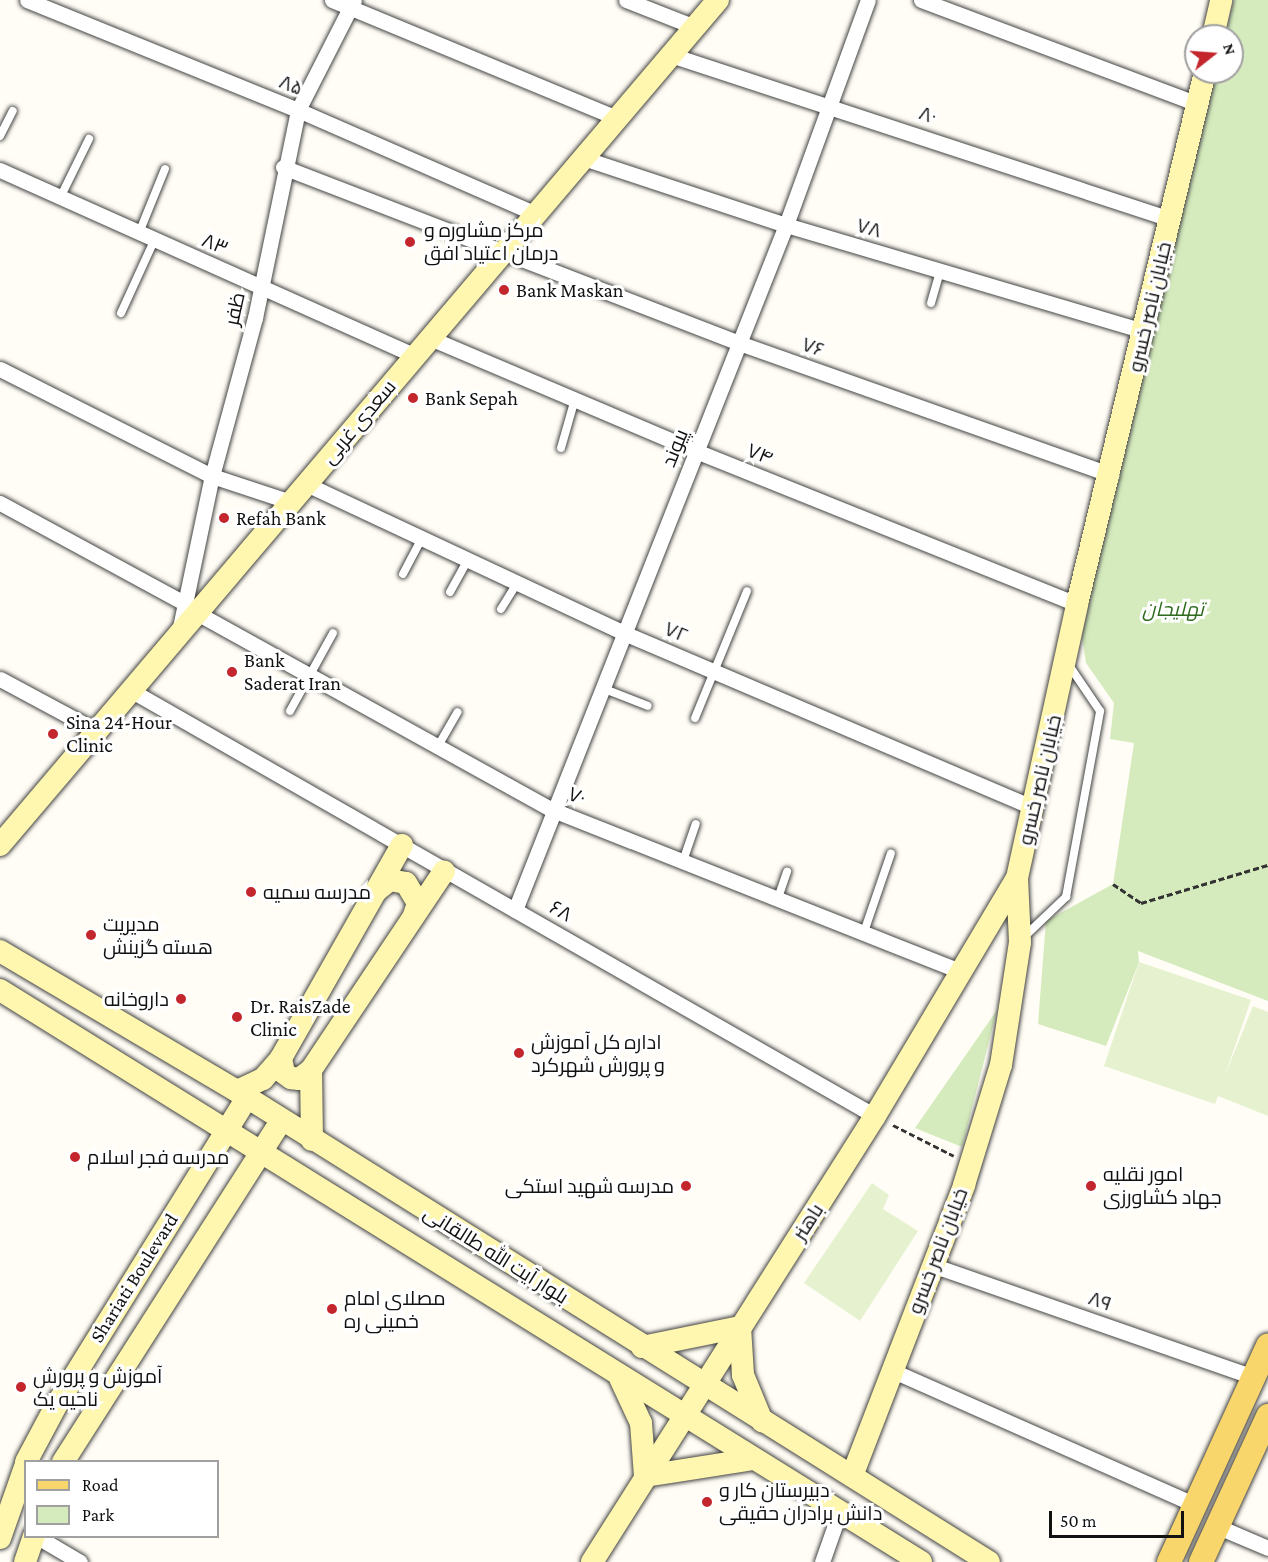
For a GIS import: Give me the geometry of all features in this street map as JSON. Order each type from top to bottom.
[{"type":"main road","name":"سعدی غربی","points":[[4,833],[132,691],[178,635],[190,608],[291,502],[717,0]]},
{"type":"main road","points":[[1216,24],[1221,0]]},
{"type":"main road","name":"خیابان ناصر خسرو","points":[[852,1476],[970,1164],[1002,1065],[1020,942],[1017,878],[1067,663],[1077,603],[1111,475],[1201,84]]},
{"type":"main road","points":[[242,1094],[263,1079],[281,1058],[402,845]]},
{"type":"main road","points":[[281,1058],[284,1073],[291,1078],[299,1079],[311,1070],[444,871]]},
{"type":"main road","name":"باهنر","points":[[592,1562],[875,1116],[1017,878]]},
{"type":"main road","points":[[375,892],[390,880],[406,883],[418,903],[414,915]]},
{"type":"main road","name":"بلوار آیت الله طالقانی","points":[[1,952],[242,1094],[642,1347],[989,1562]]},
{"type":"main road","name":"بلوار آیت الله طالقانی","points":[[0,990],[921,1562]]},
{"type":"main road","points":[[311,1070],[312,1140]]},
{"type":"main road","name":"Shariati Boulevard","points":[[28,1460],[57,1404],[226,1130],[242,1094]]},
{"type":"main road","name":"Shariati Boulevard","points":[[64,1460],[282,1120]]},
{"type":"main road","points":[[642,1347],[740,1327],[743,1375],[762,1421]]},
{"type":"main road","points":[[1183,1562],[1261,1377],[1268,1346]]},
{"type":"main road","points":[[618,1375],[641,1423],[645,1476],[754,1459]]},
{"type":"main road","points":[[1169,1562],[1195,1505],[1261,1377]]},
{"type":"main road","points":[[1201,1562],[1268,1416]]},
{"type":"main road","points":[[1214,1562],[1268,1443]]},
{"type":"main road","name":"Shariati Boulevard","points":[[1,1534],[24,1469]]},
{"type":"main road","points":[[1,1534],[24,1534]]},
{"type":"main road","points":[[25,1562],[34,1538]]},
{"type":"street","name":"۸۵","points":[[27,0],[298,110],[536,214]]},
{"type":"street","points":[[332,0],[352,4],[617,118]]},
{"type":"street","points":[[626,0],[695,27]]},
{"type":"street","name":"پیوند","points":[[515,910],[786,225],[868,0]]},
{"type":"street","points":[[921,0],[1197,104]]},
{"type":"street","name":"ظفر","points":[[190,608],[212,476],[261,286],[284,167],[298,110],[352,4]]},
{"type":"street","name":"۸۰","points":[[671,55],[830,104],[1170,219]]},
{"type":"street","name":"۷۸","points":[[583,158],[786,225],[1144,331]]},
{"type":"street","name":"۷۶","points":[[284,167],[739,343],[1111,475]]},
{"type":"street","name":"۸۳","points":[[1,174],[261,286],[415,356]]},
{"type":"street","name":"۷۴","points":[[430,338],[696,451],[1077,603]]},
{"type":"street","points":[[0,369],[212,476],[291,502]]},
{"type":"street","name":"۷۲","points":[[306,484],[624,633],[1034,808]]},
{"type":"street","name":"۷۰","points":[[0,502],[553,810],[963,972]]},
{"type":"street","points":[[0,680],[97,731]]},
{"type":"street","name":"۶۸","points":[[132,691],[875,1116]]},
{"type":"street","name":"۸۹","points":[[932,1265],[1261,1377]]},
{"type":"street","points":[[891,1370],[1195,1505]]},
{"type":"street","points":[[822,1562],[840,1511]]},
{"type":"street","points":[[1228,1531],[1268,1548]]},
{"type":"street","points":[[38,1538],[80,1562]]},
{"type":"lane","points":[[0,136],[12,111]]},
{"type":"lane","points":[[60,198],[89,139]]},
{"type":"lane","points":[[138,234],[165,169]]},
{"type":"lane","points":[[122,313],[154,241]]},
{"type":"lane","points":[[931,303],[940,271]]},
{"type":"lane","points":[[561,447],[575,399]]},
{"type":"lane","points":[[403,574],[422,538]]},
{"type":"lane","points":[[450,592],[468,559]]},
{"type":"lane","points":[[501,609],[517,583]]},
{"type":"lane","points":[[695,717],[747,591]]},
{"type":"lane","points":[[290,711],[333,633]]},
{"type":"lane","points":[[1020,942],[1066,897],[1100,711],[1067,663]]},
{"type":"lane","points":[[602,688],[648,706]]},
{"type":"lane","points":[[438,746],[458,712]]},
{"type":"lane","points":[[683,861],[696,824]]},
{"type":"lane","points":[[864,932],[891,853]]},
{"type":"lane","points":[[778,898],[787,872]]},
{"type":"path","points":[[1113,884],[1141,903],[1268,865]]},
{"type":"path","points":[[875,1116],[970,1164]]},
{"type":"green space","name":"تهلیجان","points":[[1234,0],[1268,0],[1268,1001],[1138,951],[1139,962],[1106,1046],[1038,1024],[1046,921],[1113,884],[1134,743],[1110,739],[1114,703],[1086,663],[1077,603],[1213,84],[1244,84],[1244,24],[1228,24]]},
{"type":"green space","points":[[1139,962],[1251,1000],[1225,1075],[1253,1006],[1268,1012],[1268,1116],[1218,1096],[1215,1104],[1104,1066]]},
{"type":"green space","points":[[997,1010],[962,1147],[915,1128]]},
{"type":"green space","points":[[872,1183],[889,1195],[883,1209],[918,1231],[860,1321],[804,1283]]},
{"type":"place","name":"مرکز مشاوره و درمان اعتیاد افق","points":[[410,242]]},
{"type":"place","name":"Bank Maskan","points":[[504,290]]},
{"type":"place","name":"Bank Sepah","points":[[413,398]]},
{"type":"place","name":"Refah Bank","points":[[224,518]]},
{"type":"place","name":"Bank Saderat Iran","points":[[232,672]]},
{"type":"place","name":"Sina 24-Hour Clinic","points":[[53,734]]},
{"type":"place","name":"مدرسه سمیه","points":[[251,892]]},
{"type":"place","name":"مدیریت هسته گزینش","points":[[91,935]]},
{"type":"place","name":"داروخانه","points":[[181,999]]},
{"type":"place","name":"Dr. RaisZade Clinic","points":[[237,1017]]},
{"type":"place","name":"اداره کل آموزش و پرورش شهرکرد","points":[[519,1053]]},
{"type":"place","name":"مدرسه فجر اسلام","points":[[75,1157]]},
{"type":"place","name":"مدرسه شهید استکی","points":[[686,1186]]},
{"type":"place","name":"امور نقلیه جهاد کشاورزی","points":[[1091,1186]]},
{"type":"place","name":"مصلای امام خمینی ره","points":[[332,1309]]},
{"type":"place","name":"آموزش و پرورش ناحیه یک","points":[[21,1387]]},
{"type":"place","name":"دبیرستان کار و دانش برادران حقیقی","points":[[707,1502]]}]
